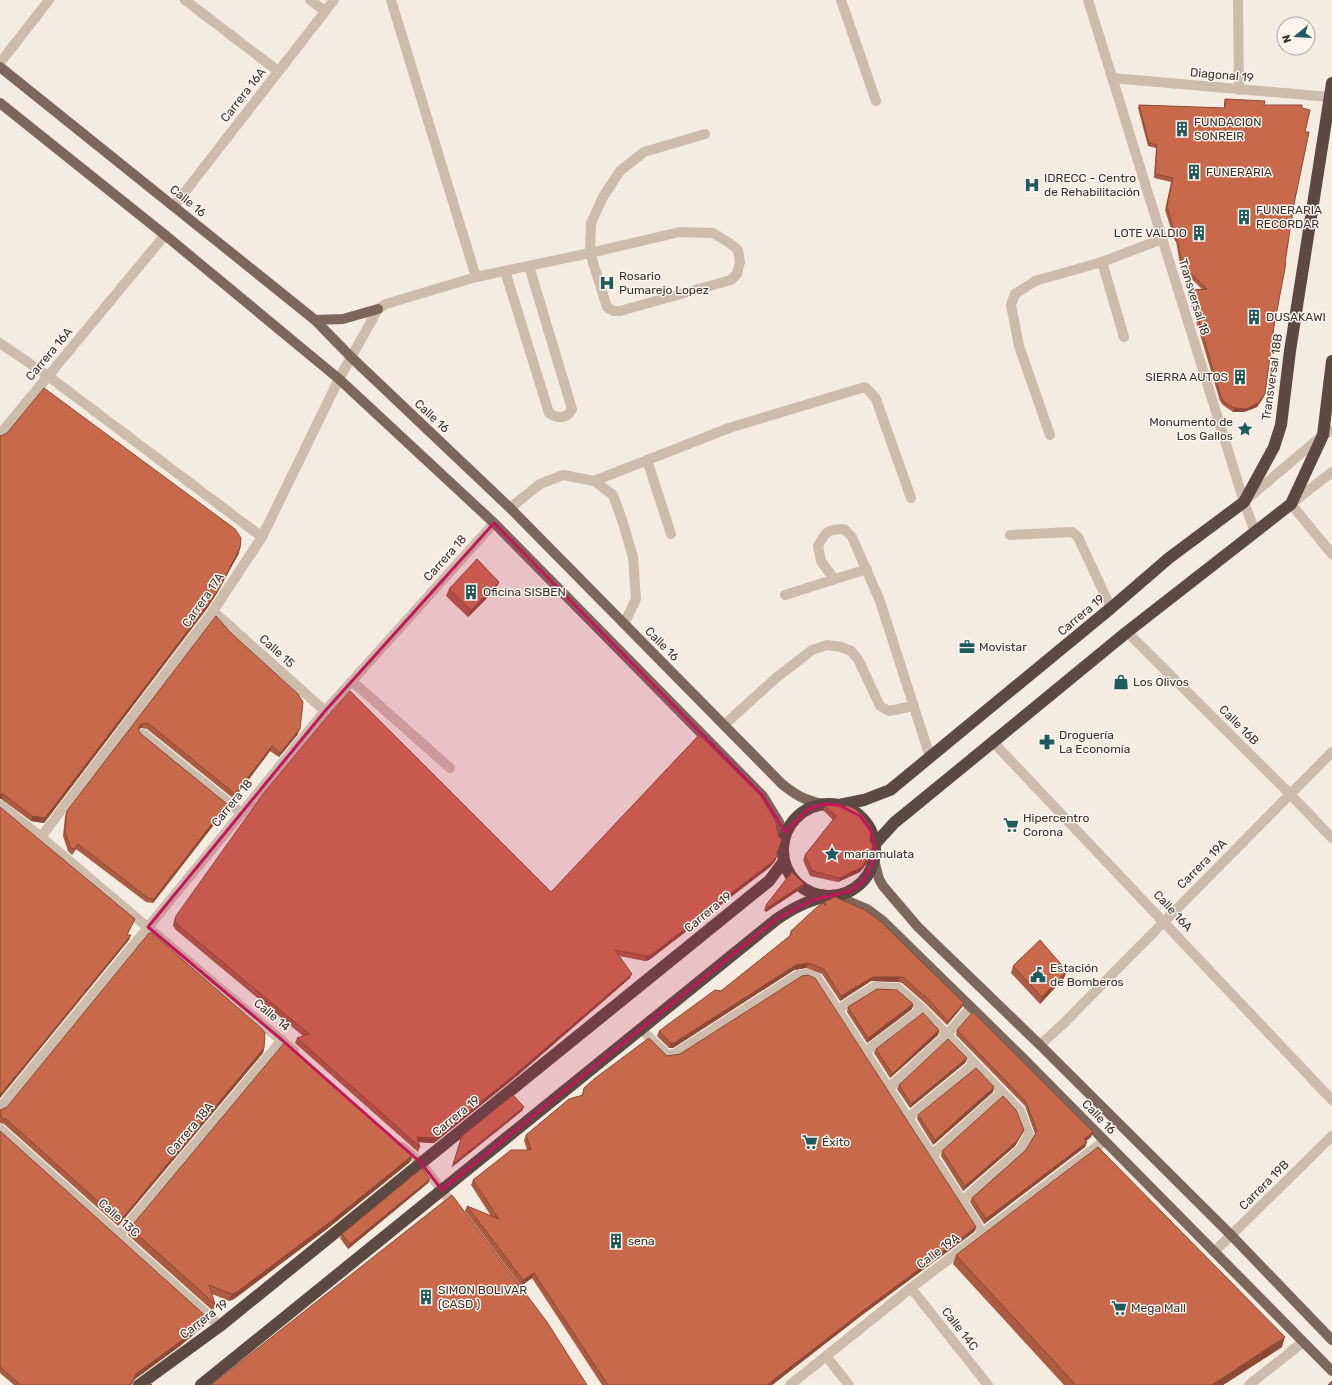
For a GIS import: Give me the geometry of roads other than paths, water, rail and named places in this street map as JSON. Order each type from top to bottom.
[{"type":"highway","name":"Transversal 18B","points":[[1244,502],[1274,447],[1281,425],[1290,351],[1332,83]]},
{"type":"highway","points":[[875,844],[894,823],[993,742],[1128,632],[1291,504],[1328,432],[1332,361]]},
{"type":"highway","name":"Carrera 19","points":[[839,805],[864,800],[890,790],[1111,608],[1169,558],[1244,502]]},
{"type":"highway","points":[[201,1385],[777,919],[795,906],[851,891],[864,881],[872,868],[874,860],[875,844],[870,829],[854,811],[839,805],[823,804],[801,813],[790,825],[784,840],[783,854],[784,861],[791,876],[797,883],[811,893],[832,896]]},
{"type":"highway","name":"Carrera 19","points":[[139,1385],[220,1326],[769,882],[784,861]]},
{"type":"main road","name":"Calle 16","points":[[0,67],[315,320],[351,357],[510,508],[782,784],[797,796],[809,801],[823,804]]},
{"type":"main road","points":[[0,103],[165,235],[339,379],[494,523],[763,796],[779,822],[784,840]]},
{"type":"main road","points":[[315,320],[343,319],[378,309]]},
{"type":"main road","name":"Calle 16","points":[[874,860],[879,879],[894,901],[918,927],[1040,1045],[1231,1235],[1332,1340]]},
{"type":"main road","name":"Calle 16","points":[[832,896],[867,909],[883,921],[1024,1059],[1332,1371]]},
{"type":"street","points":[[0,63],[49,0]]},
{"type":"street","points":[[185,0],[278,71]]},
{"type":"street","points":[[310,0],[325,11]]},
{"type":"street","name":"Carrera 16A","points":[[174,206],[334,0]]},
{"type":"street","points":[[391,0],[476,277]]},
{"type":"street","points":[[841,0],[876,101]]},
{"type":"street","name":"Transversal 18","points":[[1088,0],[1244,502],[1255,532]]},
{"type":"street","points":[[1238,0],[1239,90]]},
{"type":"street","name":"Diagonal 19","points":[[1112,78],[1329,97]]},
{"type":"street","points":[[378,309],[386,304],[476,277],[590,253],[680,232],[713,233],[738,250],[740,262],[737,274],[731,280],[620,311],[613,311],[606,307],[590,253],[591,223],[603,197],[620,171],[644,152],[705,134]]},
{"type":"street","name":"Carrera 16A","points":[[0,434],[165,235]]},
{"type":"street","points":[[1050,435],[1019,346],[1011,305],[1015,294],[1034,282],[1102,262],[1162,240]]},
{"type":"street","points":[[1102,262],[1124,337]]},
{"type":"street","points":[[505,271],[549,413],[555,417],[562,418],[570,414],[572,409],[529,266]]},
{"type":"street","name":"Carrera 17A","points":[[41,837],[213,610],[262,536],[339,379],[378,309]]},
{"type":"street","points":[[0,343],[48,376],[262,536]]},
{"type":"street","points":[[594,481],[729,428],[865,387],[876,399],[912,498]]},
{"type":"street","name":"Carrera 19","points":[[1244,502],[1328,432]]},
{"type":"street","points":[[647,460],[671,534]]},
{"type":"street","points":[[1332,472],[1291,504],[1332,554]]},
{"type":"street","points":[[510,508],[540,484],[563,475],[594,481],[613,496],[633,557],[636,599],[624,624]]},
{"type":"street","name":"Carrera 18","points":[[0,1108],[324,711],[494,523]]},
{"type":"street","points":[[834,579],[821,561],[818,546],[823,536],[833,529],[844,529],[852,537],[880,601],[930,758]]},
{"type":"street","points":[[1010,535],[1072,532],[1078,537],[1111,608]]},
{"type":"street","points":[[785,595],[867,569]]},
{"type":"street","name":"Calle 15","points":[[213,610],[324,711]]},
{"type":"street","name":"Calle 16B","points":[[1128,632],[1332,838]]},
{"type":"street","points":[[724,725],[776,678],[812,650],[827,646],[841,647],[851,651],[858,659],[880,706],[889,711],[914,706]]},
{"type":"street","points":[[352,681],[450,768]]},
{"type":"street","points":[[143,734],[241,813]]},
{"type":"street","name":"Calle 16A","points":[[993,742],[1332,1100]]},
{"type":"street","name":"Carrera 19A","points":[[1040,1045],[1063,1024],[1332,752]]},
{"type":"street","name":"Calle 14","points":[[0,805],[41,837],[299,1055]]},
{"type":"street","points":[[640,1029],[667,1055],[675,1054],[798,975],[807,974],[817,978],[983,1234]]},
{"type":"street","points":[[837,1010],[874,987],[898,988],[922,1009],[1020,1111],[1029,1135],[1020,1150],[962,1201]]},
{"type":"street","points":[[889,1088],[947,1036],[971,1007]]},
{"type":"street","points":[[865,1052],[922,1009]]},
{"type":"street","name":"Carrera 18A","points":[[119,1235],[282,1040]]},
{"type":"street","points":[[908,1118],[974,1064]]},
{"type":"street","points":[[932,1154],[1002,1092]]},
{"type":"street","name":"Calle 13C","points":[[0,1129],[220,1326]]},
{"type":"street","name":"Carrera 19B","points":[[1214,1252],[1332,1136]]},
{"type":"street","name":"Calle 19A","points":[[790,1385],[912,1288],[1104,1141]]},
{"type":"street","points":[[398,1143],[421,1163],[460,1215]]},
{"type":"street","name":"Calle 14C","points":[[912,1288],[988,1385]]},
{"type":"street","points":[[1249,1385],[1303,1342]]},
{"type":"street","points":[[826,1356],[850,1385]]},
{"type":"place","name":"FUNDACION SONREIR","points":[[1182,129]]},
{"type":"place","name":"FUNERARIA","points":[[1194,172]]},
{"type":"place","name":"IDRECC - Centro de Rehabilitación","points":[[1032,185]]},
{"type":"place","name":"FUNERARIA RECORDAR","points":[[1244,217]]},
{"type":"place","name":"LOTE VALDIO","points":[[1199,233]]},
{"type":"place","name":"Rosario Pumarejo Lopez","points":[[607,283]]},
{"type":"place","name":"DUSAKAWI","points":[[1254,317]]},
{"type":"place","name":"SIERRA AUTOS","points":[[1240,377]]},
{"type":"place","name":"Monumento de Los Gallos","points":[[1245,429]]},
{"type":"place","name":"Oficina SISBEN","points":[[471,592]]},
{"type":"place","name":"Movistar","points":[[967,647]]},
{"type":"place","name":"Los Olivos","points":[[1121,682]]},
{"type":"place","name":"Droguería La Economía","points":[[1047,742]]},
{"type":"place","name":"Hipercentro Corona","points":[[1011,825]]},
{"type":"place","name":"mariamulata","points":[[832,854]]},
{"type":"place","name":"Estación de Bomberos","points":[[1038,975]]},
{"type":"place","name":"Éxito","points":[[810,1142]]},
{"type":"place","name":"sena","points":[[616,1241]]},
{"type":"place","name":"SIMON BOLIVAR (CASD )","points":[[426,1297]]},
{"type":"place","name":"Mega Mall","points":[[1119,1308]]}]
